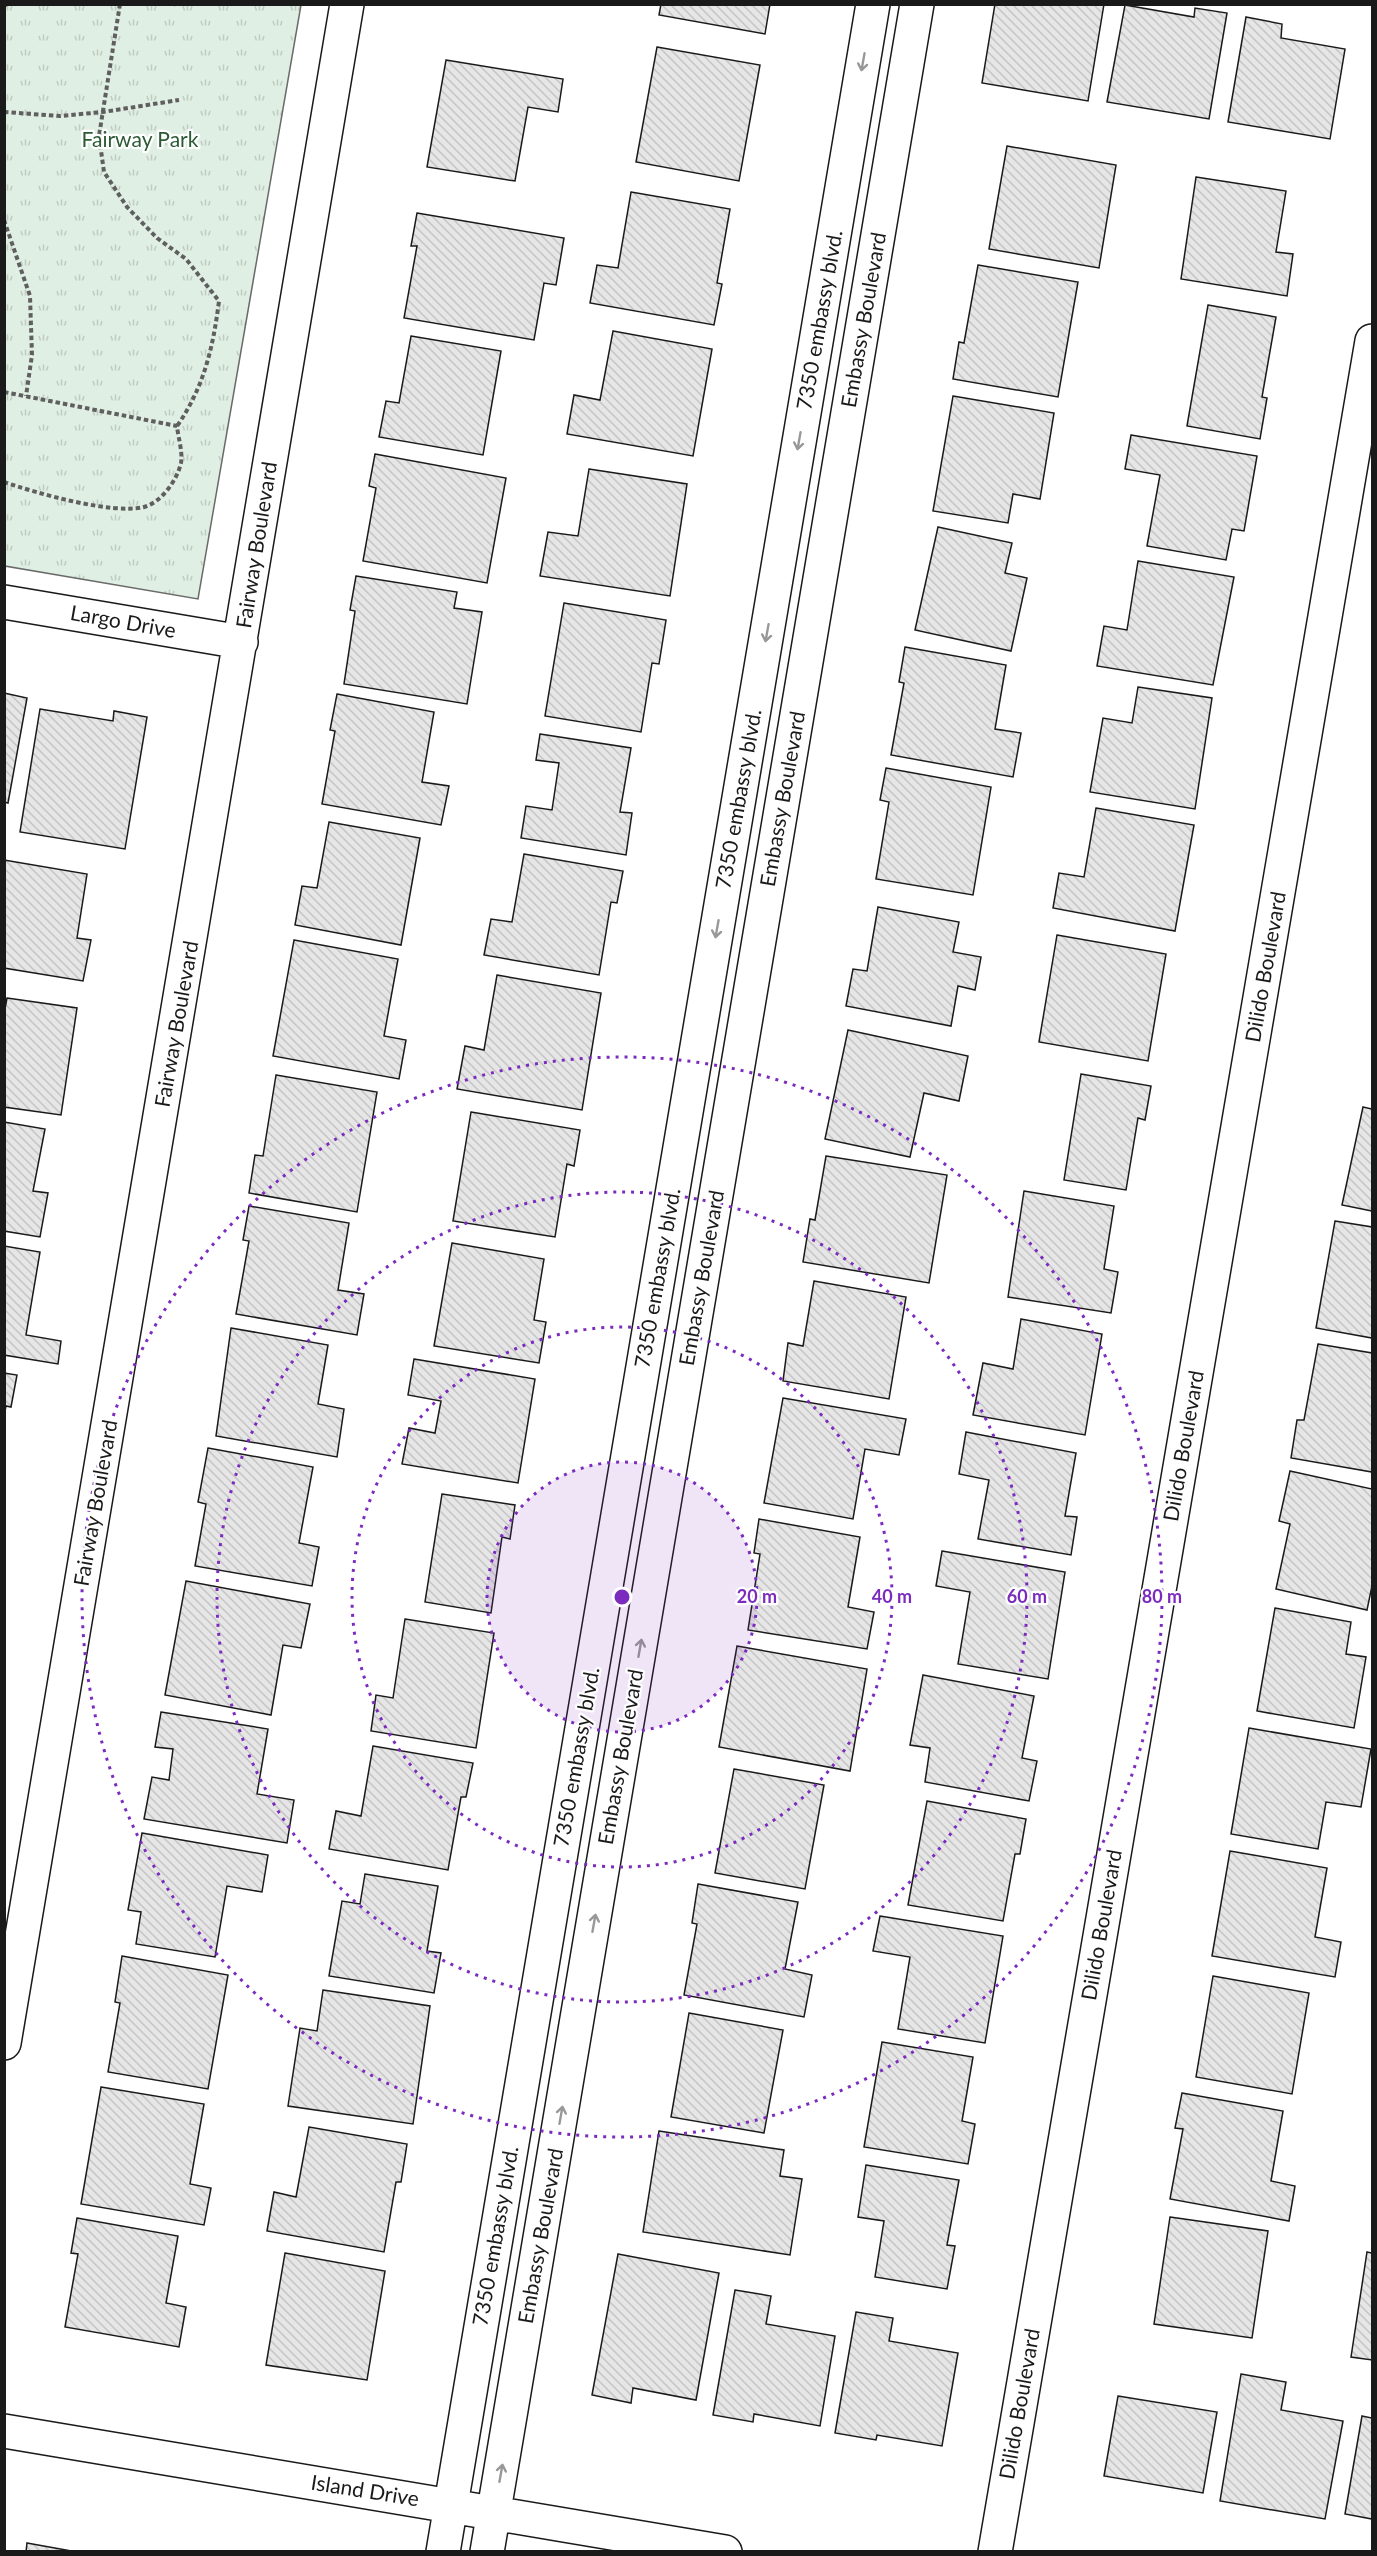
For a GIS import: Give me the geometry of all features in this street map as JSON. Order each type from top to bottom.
[{"type":"street","name":"Fairway Boulevard","points":[[4,2043],[347,4]]},
{"type":"street","name":"7350 embassy blvd.","points":[[443,2552],[873,4]]},
{"type":"street","name":"Embassy Boulevard","points":[[487,2552],[917,4]]},
{"type":"street","name":"Dilido Boulevard","points":[[995,2552],[1372,341]]},
{"type":"street","name":"Largo Drive","points":[[4,602],[241,642]]},
{"type":"street","name":"Island Drive","points":[[4,2431],[724,2552]]},
{"type":"path","points":[[4,482],[33,492],[111,508],[144,507],[166,494],[181,462],[177,426],[192,404],[207,371],[215,337],[219,301],[186,259],[157,238],[127,207],[104,172],[99,136],[120,4]]},
{"type":"path","points":[[4,112],[60,116],[179,100]]},
{"type":"path","points":[[4,220],[30,296],[32,355],[26,396]]},
{"type":"path","points":[[4,392],[177,426]]},
{"type":"green space","name":"Fairway Park","points":[[4,5],[301,5],[198,599],[5,566]]},
{"type":"building","points":[[661,4],[770,4],[765,34],[659,15]]},
{"type":"building","points":[[995,4],[1104,4],[1088,101],[982,83]]},
{"type":"building","points":[[1125,5],[1194,17],[1195,8],[1227,13],[1209,119],[1107,102]]},
{"type":"building","points":[[1246,17],[1282,24],[1281,38],[1345,49],[1330,139],[1228,122]]},
{"type":"building","points":[[657,47],[760,65],[739,181],[636,162]]},
{"type":"building","points":[[446,60],[563,79],[558,112],[528,107],[515,181],[427,167]]},
{"type":"building","points":[[1007,146],[1116,165],[1099,268],[989,249]]},
{"type":"building","points":[[1196,177],[1286,191],[1276,252],[1293,254],[1287,296],[1181,279]]},
{"type":"building","points":[[631,192],[730,209],[717,283],[722,284],[714,325],[590,303],[597,265],[618,268]]},
{"type":"building","points":[[417,213],[564,238],[556,285],[544,283],[534,340],[404,318],[417,246],[411,246]]},
{"type":"building","points":[[978,265],[1078,282],[1058,397],[953,379],[959,342],[964,343]]},
{"type":"building","points":[[1208,305],[1276,317],[1262,397],[1267,398],[1260,439],[1187,426]]},
{"type":"building","points":[[613,331],[712,349],[693,456],[567,434],[574,395],[600,400]]},
{"type":"building","points":[[411,336],[501,351],[483,455],[379,437],[386,401],[399,403]]},
{"type":"building","points":[[953,396],[1054,413],[1040,499],[1013,494],[1008,523],[933,511]]},
{"type":"building","points":[[1131,435],[1257,456],[1244,531],[1232,529],[1226,560],[1147,546],[1160,475],[1125,469]]},
{"type":"building","points":[[375,454],[506,478],[487,583],[363,561],[376,488],[369,486]]},
{"type":"building","points":[[589,469],[687,484],[670,596],[540,576],[548,532],[578,536]]},
{"type":"building","points":[[938,527],[1012,543],[1005,573],[1027,578],[1011,651],[915,630]]},
{"type":"building","points":[[1138,561],[1234,577],[1213,685],[1097,666],[1104,626],[1127,630]]},
{"type":"building","points":[[356,576],[457,592],[454,608],[482,612],[467,704],[344,684],[355,611],[350,610]]},
{"type":"building","points":[[564,603],[666,620],[659,664],[652,663],[641,732],[545,716]]},
{"type":"building","points":[[905,647],[1006,665],[995,729],[1021,733],[1013,777],[891,755],[904,683],[899,682]]},
{"type":"building","points":[[1138,687],[1212,698],[1195,809],[1090,792],[1103,718],[1132,723]]},
{"type":"building","points":[[4,693],[27,698],[8,803],[4,802]]},
{"type":"building","points":[[337,694],[434,712],[422,782],[449,786],[441,825],[322,804],[335,731],[330,730]]},
{"type":"building","points":[[40,709],[113,721],[114,711],[147,717],[125,849],[20,832]]},
{"type":"building","points":[[540,734],[631,748],[620,812],[632,813],[626,855],[521,838],[526,806],[552,810],[559,763],[536,760]]},
{"type":"building","points":[[886,768],[991,787],[973,895],[876,879],[889,802],[880,800]]},
{"type":"building","points":[[1096,808],[1194,825],[1175,931],[1053,908],[1059,873],[1084,877]]},
{"type":"building","points":[[329,822],[420,838],[401,945],[295,925],[302,886],[317,888]]},
{"type":"building","points":[[524,854],[623,871],[617,903],[611,902],[599,975],[484,955],[491,919],[512,922]]},
{"type":"building","points":[[4,860],[87,874],[77,938],[91,940],[83,981],[4,968]]},
{"type":"building","points":[[878,907],[959,922],[953,952],[981,957],[975,990],[958,986],[951,1026],[846,1006],[853,969],[867,971]]},
{"type":"building","points":[[1057,935],[1166,954],[1148,1061],[1039,1042]]},
{"type":"building","points":[[294,940],[398,959],[384,1036],[406,1040],[399,1079],[273,1056]]},
{"type":"building","points":[[497,975],[601,993],[582,1110],[457,1089],[465,1046],[484,1050]]},
{"type":"building","points":[[7,998],[77,1008],[61,1115],[4,1107],[4,1014]]},
{"type":"building","points":[[848,1030],[968,1056],[959,1101],[924,1093],[910,1157],[825,1139]]},
{"type":"building","points":[[1081,1074],[1151,1086],[1145,1120],[1138,1118],[1126,1190],[1064,1180]]},
{"type":"building","points":[[276,1075],[377,1092],[357,1212],[249,1193],[255,1155],[263,1156]]},
{"type":"building","points":[[1363,1107],[1372,1109],[1372,1211],[1342,1205]]},
{"type":"building","points":[[471,1112],[580,1130],[574,1166],[567,1164],[555,1237],[453,1221]]},
{"type":"building","points":[[4,1122],[45,1129],[33,1191],[48,1193],[40,1237],[4,1231]]},
{"type":"building","points":[[826,1156],[947,1175],[929,1283],[803,1262],[810,1219],[815,1220]]},
{"type":"building","points":[[1024,1191],[1114,1206],[1104,1269],[1118,1272],[1111,1313],[1008,1297]]},
{"type":"building","points":[[249,1206],[349,1223],[338,1290],[364,1294],[357,1335],[236,1314],[249,1241],[243,1240]]},
{"type":"building","points":[[1335,1221],[1372,1227],[1372,1338],[1316,1328]]},
{"type":"building","points":[[452,1243],[544,1259],[534,1320],[546,1322],[539,1363],[434,1346]]},
{"type":"building","points":[[4,1246],[40,1252],[26,1335],[61,1341],[58,1364],[4,1355]]},
{"type":"building","points":[[814,1281],[906,1297],[889,1399],[783,1381],[788,1343],[803,1346]]},
{"type":"building","points":[[1021,1319],[1102,1334],[1085,1435],[973,1415],[983,1363],[1013,1369]]},
{"type":"building","points":[[231,1328],[328,1345],[318,1404],[344,1409],[337,1457],[216,1436]]},
{"type":"building","points":[[1318,1344],[1372,1353],[1372,1472],[1291,1458],[1297,1420],[1304,1420]]},
{"type":"building","points":[[414,1359],[535,1379],[518,1483],[402,1464],[409,1428],[435,1433],[441,1401],[408,1395]]},
{"type":"building","points":[[4,1373],[17,1375],[11,1407],[6,1406],[4,1416]]},
{"type":"building","points":[[783,1398],[906,1419],[899,1455],[865,1449],[853,1519],[764,1503]]},
{"type":"building","points":[[966,1432],[1076,1453],[1065,1516],[1077,1517],[1071,1555],[978,1539],[989,1480],[959,1474]]},
{"type":"building","points":[[208,1448],[313,1467],[299,1543],[319,1547],[312,1586],[195,1566],[206,1504],[198,1502]]},
{"type":"building","points":[[1290,1471],[1372,1489],[1372,1586],[1367,1610],[1276,1589],[1290,1524],[1279,1521]]},
{"type":"building","points":[[442,1494],[515,1505],[510,1539],[502,1537],[491,1613],[425,1602]]},
{"type":"building","points":[[759,1519],[860,1537],[848,1607],[874,1612],[867,1649],[748,1630],[760,1554],[754,1553]]},
{"type":"building","points":[[942,1551],[1065,1572],[1048,1679],[958,1664],[970,1592],[936,1586]]},
{"type":"building","points":[[186,1581],[310,1604],[301,1648],[283,1645],[271,1715],[165,1695]]},
{"type":"building","points":[[1275,1608],[1351,1622],[1346,1654],[1366,1657],[1354,1728],[1257,1711]]},
{"type":"building","points":[[405,1619],[494,1633],[476,1748],[371,1731],[376,1695],[393,1698]]},
{"type":"building","points":[[737,1646],[867,1669],[850,1771],[719,1747]]},
{"type":"building","points":[[923,1675],[1034,1696],[1022,1758],[1037,1761],[1029,1801],[925,1782],[930,1748],[910,1745]]},
{"type":"building","points":[[161,1712],[268,1729],[257,1794],[294,1800],[287,1843],[144,1819],[152,1777],[169,1780],[173,1749],[155,1747]]},
{"type":"building","points":[[1249,1728],[1371,1749],[1361,1807],[1326,1802],[1318,1849],[1231,1834]]},
{"type":"building","points":[[373,1746],[473,1763],[466,1797],[461,1797],[448,1870],[329,1849],[336,1811],[361,1816]]},
{"type":"building","points":[[734,1769],[824,1785],[805,1889],[715,1873]]},
{"type":"building","points":[[927,1801],[1026,1819],[1020,1854],[1015,1854],[1003,1921],[908,1905]]},
{"type":"building","points":[[142,1833],[268,1855],[262,1892],[227,1886],[215,1957],[136,1944],[141,1912],[128,1910]]},
{"type":"building","points":[[1230,1851],[1327,1868],[1315,1937],[1341,1942],[1335,1977],[1212,1956]]},
{"type":"building","points":[[365,1874],[438,1886],[427,1951],[441,1953],[434,1993],[329,1976],[342,1901],[360,1904]]},
{"type":"building","points":[[698,1884],[798,1902],[785,1969],[812,1975],[804,2017],[684,1995],[697,1924],[692,1923]]},
{"type":"building","points":[[880,1916],[1003,1936],[985,2043],[898,2029],[910,1957],[873,1951]]},
{"type":"building","points":[[122,1956],[228,1975],[208,2089],[108,2072],[120,2003],[115,2002]]},
{"type":"building","points":[[1213,1976],[1309,1993],[1292,2094],[1196,2077]]},
{"type":"building","points":[[323,1990],[430,2006],[413,2124],[288,2106],[300,2028],[317,2031]]},
{"type":"building","points":[[689,2013],[783,2030],[764,2133],[671,2117]]},
{"type":"building","points":[[882,2042],[973,2057],[962,2121],[975,2124],[968,2164],[864,2147]]},
{"type":"building","points":[[101,2087],[204,2104],[190,2184],[211,2188],[204,2225],[81,2204]]},
{"type":"building","points":[[1182,2093],[1283,2111],[1271,2181],[1295,2186],[1289,2221],[1170,2199],[1183,2129],[1175,2128]]},
{"type":"building","points":[[309,2127],[407,2144],[401,2182],[396,2182],[384,2252],[267,2231],[274,2192],[296,2197]]},
{"type":"building","points":[[659,2131],[784,2150],[780,2176],[802,2179],[790,2255],[643,2232]]},
{"type":"building","points":[[866,2165],[959,2180],[947,2245],[955,2246],[947,2289],[875,2277],[884,2221],[858,2217]]},
{"type":"building","points":[[1170,2217],[1268,2231],[1252,2338],[1154,2324]]},
{"type":"building","points":[[77,2218],[178,2236],[166,2303],[186,2307],[179,2347],[65,2327],[78,2254],[71,2253]]},
{"type":"building","points":[[1367,2252],[1372,2253],[1372,2360],[1351,2357]]},
{"type":"building","points":[[285,2253],[385,2271],[367,2380],[266,2365]]},
{"type":"building","points":[[618,2254],[719,2273],[696,2400],[633,2388],[631,2403],[592,2395]]},
{"type":"building","points":[[735,2290],[771,2296],[766,2324],[835,2336],[820,2426],[754,2414],[753,2422],[713,2415]]},
{"type":"building","points":[[856,2312],[893,2318],[889,2341],[958,2353],[942,2446],[877,2435],[876,2440],[835,2433]]},
{"type":"building","points":[[1241,2374],[1286,2382],[1281,2410],[1343,2421],[1325,2519],[1220,2501]]},
{"type":"building","points":[[1118,2396],[1217,2412],[1203,2493],[1104,2476]]},
{"type":"building","points":[[1362,2416],[1372,2418],[1372,2519],[1345,2514]]},
{"type":"building","points":[[27,2543],[77,2552],[26,2552]]}]
